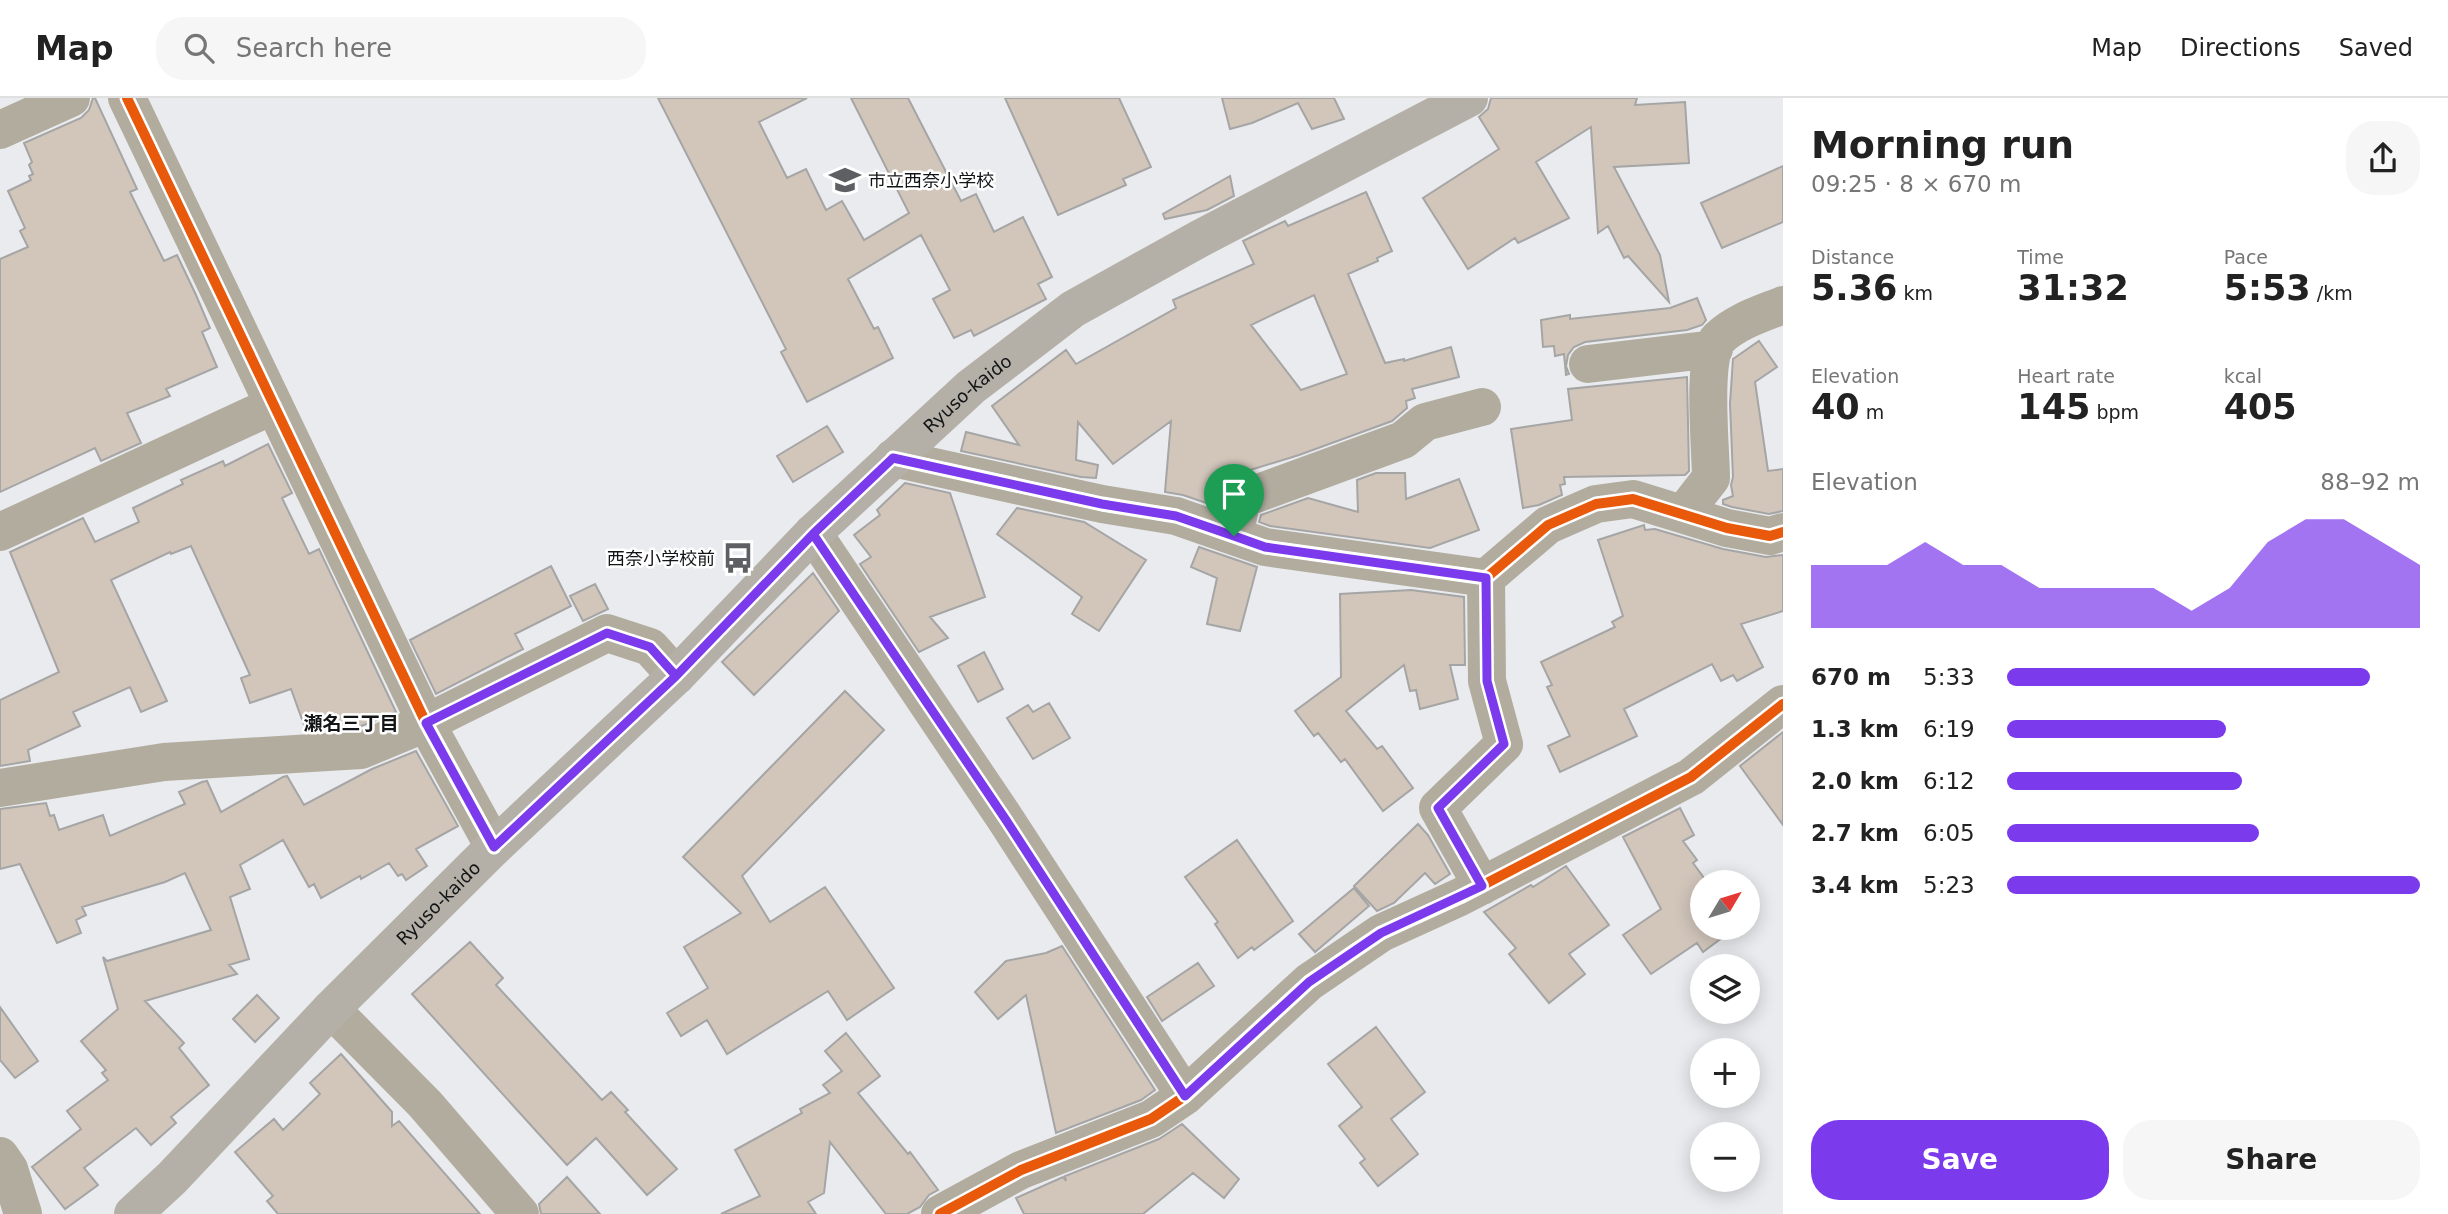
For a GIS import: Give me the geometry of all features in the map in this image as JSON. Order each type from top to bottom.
[{"type":"main road","name":"Ryuso-kaido","points":[[133,1214],[173,1178],[331,1009],[494,847],[676,676],[813,534],[971,387],[1073,309],[1199,239],[1469,98]]},
{"type":"street","points":[[0,130],[71,98]]},
{"type":"street","points":[[127,98],[426,723],[494,847]]},
{"type":"street","points":[[1682,514],[1711,478],[1708,367],[1717,339],[1742,322],[1783,305]]},
{"type":"street","points":[[1588,364],[1714,349]]},
{"type":"street","points":[[0,532],[274,405]]},
{"type":"street","points":[[1234,536],[1242,499],[1403,440],[1425,422],[1482,407]]},
{"type":"street","points":[[893,458],[1102,504],[1176,516],[1265,547],[1486,578],[1548,525],[1596,504],[1633,499],[1727,528],[1770,536],[1783,532]]},
{"type":"street","points":[[813,534],[1006,820],[1185,1096]]},
{"type":"street","points":[[1482,886],[1438,808],[1504,744],[1487,681],[1486,578]]},
{"type":"street","points":[[0,788],[164,762],[361,750],[426,723],[607,633],[650,647],[676,676]]},
{"type":"street","points":[[940,1214],[1021,1170],[1150,1119],[1185,1096],[1309,982],[1381,933],[1482,886],[1691,777],[1783,704]]},
{"type":"street","points":[[331,1009],[425,1104],[520,1214]]},
{"type":"street","points":[[0,1156],[9,1169],[23,1214]]},
{"type":"building","points":[[93,98],[137,189],[130,192],[164,261],[177,255],[196,295],[210,328],[202,332],[217,367],[166,389],[170,396],[127,413],[141,443],[101,461],[95,448],[0,492],[0,259],[28,247],[20,231],[25,228],[8,191],[31,180],[29,176],[33,174],[29,165],[32,162],[24,143],[81,118],[89,110]]},
{"type":"building","points":[[658,98],[807,98],[759,122],[787,178],[806,169],[826,210],[842,201],[864,240],[909,213],[851,98],[908,98],[961,201],[976,194],[994,232],[1023,217],[1052,277],[1038,284],[1046,299],[974,336],[971,330],[954,338],[933,299],[950,290],[921,235],[848,279],[874,329],[878,327],[893,358],[807,402],[781,352],[786,349]]},
{"type":"building","points":[[1005,98],[1119,98],[1151,167],[1123,179],[1126,185],[1058,215]]},
{"type":"building","points":[[1222,98],[1334,98],[1344,119],[1312,129],[1298,103],[1252,123],[1230,129]]},
{"type":"building","points":[[1491,98],[1637,98],[1635,105],[1685,102],[1689,163],[1614,167],[1660,255],[1669,302],[1628,256],[1624,258],[1608,226],[1598,233],[1591,127],[1536,162],[1569,218],[1518,243],[1515,238],[1468,269],[1423,198],[1499,149],[1479,117],[1488,109]]},
{"type":"building","points":[[1783,166],[1783,222],[1722,248],[1701,203]]},
{"type":"building","points":[[1230,176],[1234,196],[1207,210],[1165,219],[1163,214]]},
{"type":"building","points":[[1366,192],[1392,251],[1377,258],[1378,261],[1348,274],[1385,363],[1404,361],[1451,347],[1459,377],[1412,389],[1415,398],[1406,401],[1407,408],[1392,421],[1299,455],[1231,476],[1236,478],[1225,485],[1218,507],[1165,492],[1171,421],[1113,464],[1078,422],[1076,460],[1098,465],[1096,478],[961,451],[966,432],[1019,445],[992,406],[1066,350],[1076,364],[1176,308],[1173,300],[1254,264],[1243,241],[1285,221],[1288,226]],"holes":[[[1314,295],[1347,374],[1301,390],[1251,325]]]},
{"type":"building","points":[[1697,298],[1706,320],[1702,325],[1687,330],[1585,342],[1574,347],[1568,355],[1566,366],[1569,374],[1566,375],[1564,354],[1555,356],[1554,346],[1543,347],[1541,320],[1570,315],[1570,319],[1670,308]]},
{"type":"building","points":[[1759,341],[1777,367],[1755,382],[1768,471],[1783,469],[1783,511],[1769,514],[1723,504],[1723,500],[1733,496],[1730,404],[1733,359]]},
{"type":"building","points":[[1687,377],[1689,471],[1685,475],[1564,477],[1565,484],[1560,485],[1562,495],[1539,505],[1523,508],[1511,429],[1572,420],[1568,389]]},
{"type":"building","points":[[827,426],[843,452],[793,482],[777,456]]},
{"type":"building","points":[[268,444],[292,493],[282,498],[309,554],[319,549],[396,712],[359,727],[338,730],[335,715],[304,725],[291,689],[250,703],[241,678],[250,675],[191,546],[171,554],[170,552],[111,580],[167,701],[141,712],[130,687],[73,712],[80,726],[28,750],[30,761],[0,766],[0,700],[59,672],[10,552],[83,518],[95,542],[139,522],[133,508],[183,484],[181,480],[223,461],[225,466]]},
{"type":"building","points":[[1376,473],[1405,473],[1406,499],[1459,479],[1479,530],[1430,548],[1270,526],[1259,522],[1261,515],[1308,498],[1358,512],[1357,480]]},
{"type":"building","points":[[905,483],[950,493],[985,597],[930,617],[948,638],[919,652],[860,564],[871,557],[854,535],[880,515],[877,510]]},
{"type":"building","points":[[1017,508],[1084,522],[1146,560],[1099,631],[1072,614],[1082,597],[997,534]]},
{"type":"building","points":[[1644,525],[1645,530],[1655,529],[1723,549],[1766,557],[1783,555],[1783,611],[1741,624],[1763,667],[1737,681],[1733,675],[1721,681],[1712,664],[1624,709],[1637,736],[1560,772],[1548,746],[1570,736],[1547,687],[1552,685],[1541,662],[1615,627],[1612,622],[1623,616],[1598,540]]},
{"type":"building","points":[[1199,547],[1257,567],[1240,631],[1207,624],[1217,578],[1191,567]]},
{"type":"building","points":[[551,566],[571,606],[515,634],[523,649],[436,694],[410,640]]},
{"type":"building","points":[[813,573],[839,611],[754,695],[722,662]]},
{"type":"building","points":[[595,584],[608,609],[583,621],[570,596]]},
{"type":"building","points":[[1411,590],[1464,597],[1465,665],[1450,665],[1458,699],[1420,709],[1416,690],[1410,691],[1404,665],[1346,711],[1377,749],[1382,746],[1413,788],[1383,811],[1345,759],[1341,762],[1318,733],[1314,736],[1295,711],[1341,677],[1340,594]]},
{"type":"building","points":[[984,652],[1003,689],[978,702],[958,666]]},
{"type":"building","points":[[845,691],[884,730],[742,876],[770,922],[825,887],[894,988],[847,1020],[828,991],[727,1054],[707,1020],[681,1036],[667,1013],[708,988],[684,947],[741,913],[683,857]]},
{"type":"building","points":[[1049,703],[1070,738],[1033,759],[1007,718],[1028,705],[1033,712]]},
{"type":"building","points":[[1783,732],[1783,825],[1740,766]]},
{"type":"building","points":[[416,751],[458,826],[416,849],[427,866],[406,880],[402,874],[398,876],[389,863],[321,898],[314,884],[309,887],[283,840],[240,865],[250,889],[230,897],[249,959],[229,965],[237,974],[145,1001],[184,1043],[179,1048],[209,1085],[171,1117],[176,1123],[151,1145],[136,1128],[84,1168],[98,1185],[65,1209],[32,1167],[81,1129],[67,1111],[108,1080],[102,1073],[106,1070],[81,1041],[118,1009],[103,957],[107,961],[211,930],[185,873],[165,882],[82,907],[86,915],[76,920],[81,933],[57,943],[20,864],[0,869],[0,809],[46,803],[59,830],[103,815],[110,836],[185,804],[179,792],[202,782],[207,781],[221,812],[287,776],[304,805],[372,769]]},
{"type":"building","points":[[1680,808],[1694,835],[1683,841],[1697,860],[1693,863],[1698,870],[1690,870],[1690,940],[1719,940],[1703,952],[1697,943],[1651,974],[1623,935],[1661,909],[1623,837]]},
{"type":"building","points":[[1418,824],[1428,835],[1450,874],[1435,884],[1425,873],[1394,903],[1377,911],[1354,886]]},
{"type":"building","points":[[1237,840],[1293,921],[1254,950],[1252,947],[1238,958],[1215,924],[1218,922],[1185,877]]},
{"type":"building","points":[[1566,866],[1609,925],[1569,954],[1585,974],[1549,1003],[1509,954],[1516,948],[1484,912],[1531,885],[1533,887]]},
{"type":"building","points":[[1354,888],[1369,906],[1315,952],[1299,934]]},
{"type":"building","points":[[470,942],[503,978],[496,985],[602,1100],[611,1092],[628,1110],[625,1112],[677,1169],[647,1195],[596,1138],[567,1165],[412,994]]},
{"type":"building","points":[[1062,946],[1155,1090],[1141,1100],[1056,1133],[1026,995],[998,1019],[975,992],[1006,961],[1046,953]]},
{"type":"building","points":[[1198,963],[1214,986],[1162,1021],[1147,997]]},
{"type":"building","points":[[257,995],[279,1018],[255,1042],[233,1019]]},
{"type":"building","points":[[0,1007],[38,1061],[15,1078],[0,1060]]},
{"type":"building","points":[[1376,1027],[1425,1092],[1391,1119],[1418,1154],[1378,1186],[1360,1163],[1365,1159],[1339,1126],[1362,1107],[1328,1064]]},
{"type":"building","points":[[846,1033],[880,1076],[858,1093],[908,1154],[910,1152],[938,1190],[929,1195],[920,1207],[907,1214],[886,1214],[830,1142],[824,1193],[808,1202],[816,1214],[721,1214],[760,1196],[735,1150],[802,1113],[800,1109],[830,1093],[823,1085],[842,1071],[825,1051]]},
{"type":"building","points":[[341,1054],[392,1112],[392,1126],[399,1121],[480,1214],[278,1214],[267,1201],[273,1196],[235,1152],[274,1119],[283,1130],[320,1094],[310,1083]]},
{"type":"building","points":[[1182,1124],[1239,1179],[1224,1198],[1193,1173],[1143,1214],[1024,1214],[1016,1198],[1063,1177],[1066,1181],[1065,1176],[1159,1139]]},
{"type":"building","points":[[567,1177],[600,1214],[541,1214],[539,1204]]},
{"type":"cycle path","points":[[127,98],[426,723],[494,847]]},
{"type":"cycle path","points":[[893,458],[1102,504],[1176,516],[1265,547],[1486,578],[1548,525],[1596,504],[1633,499],[1727,528],[1770,536],[1783,532]]},
{"type":"cycle path","points":[[940,1214],[1021,1170],[1151,1119],[1185,1096],[1309,982],[1381,933],[1460,897],[1691,777],[1783,704]]},
{"type":"place","name":"市立西奈小学校","points":[[845,180]]},
{"type":"place","name":"西奈小学校前","points":[[738,558]]},
{"type":"district","name":"瀬名三丁目","points":[[351,723]]},
{"type":"route","points":[[1234,536],[1176,516],[1102,504],[893,458],[813,534],[676,676],[650,647],[607,633],[426,723],[494,847],[676,676],[745,604],[813,534],[1006,820],[1185,1096],[1309,982],[1381,933],[1482,886],[1438,808],[1504,744],[1487,681],[1486,578],[1265,547],[1234,536]]}]
